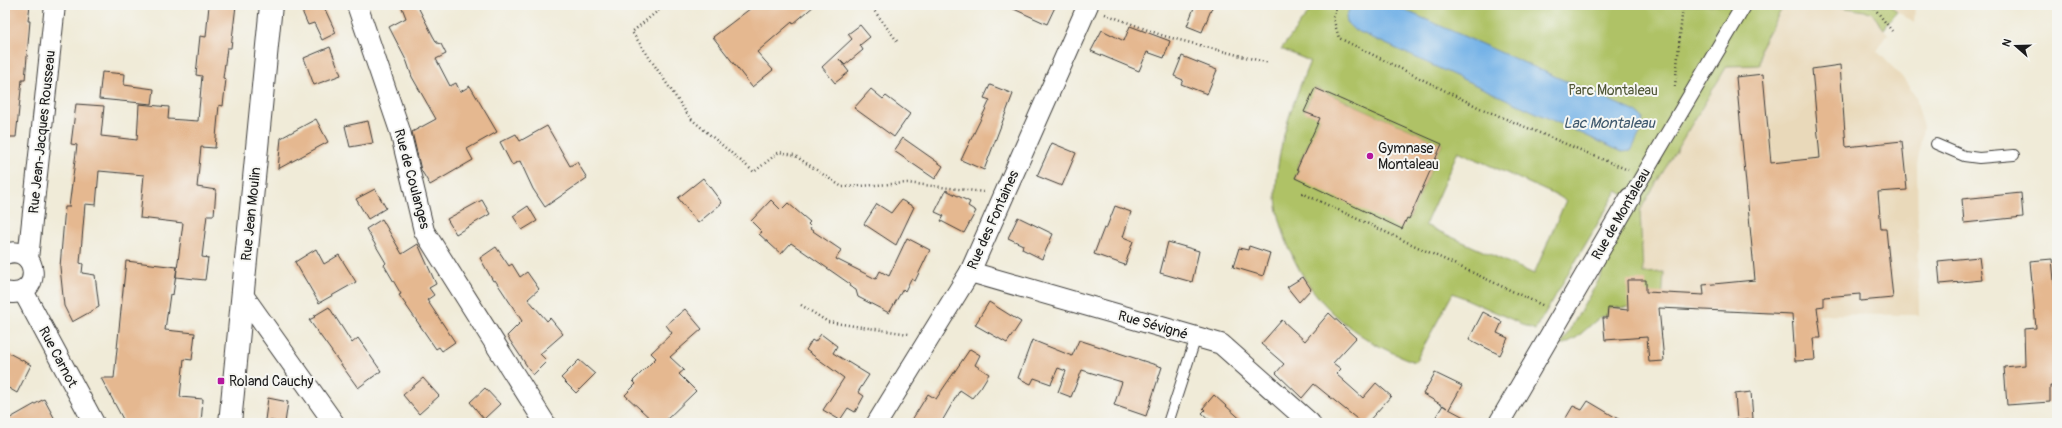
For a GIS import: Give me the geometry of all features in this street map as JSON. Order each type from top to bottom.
[{"type":"street","name":"Rue Jean-Jacques Rousseau","points":[[14,292],[29,286],[33,273],[28,259],[55,5]]},
{"type":"street","name":"Rue Jean Moulin","points":[[230,423],[271,5]]},
{"type":"street","name":"Rue de Coulanges","points":[[357,5],[400,131],[424,231],[545,423]]},
{"type":"street","name":"Rue de Montaleau","points":[[1499,423],[1744,5]]},
{"type":"street","name":"Rue des Fontaines","points":[[877,423],[970,272],[1088,6]]},
{"type":"street","points":[[5,254],[19,253],[28,259]]},
{"type":"street","name":"Rue Sévigné","points":[[970,272],[1221,344],[1310,423]]},
{"type":"street","name":"Rue Carnot","points":[[14,292],[94,423]]},
{"type":"street","points":[[243,295],[334,423]]},
{"type":"lane","points":[[1936,144],[1964,156],[1979,158],[2014,155]]},
{"type":"lane","points":[[1168,423],[1196,337]]},
{"type":"path","points":[[665,5],[632,32],[690,118],[754,172],[779,152],[794,155],[842,187],[906,183],[1004,194]]},
{"type":"path","points":[[870,5],[897,41]]},
{"type":"path","points":[[1337,5],[1333,18],[1339,38],[1480,108],[1632,172]]},
{"type":"path","points":[[1674,92],[1683,5]]},
{"type":"path","points":[[1872,5],[1892,31]]},
{"type":"path","points":[[1088,6],[1164,36],[1269,63]]},
{"type":"path","points":[[1302,193],[1563,315]]},
{"type":"path","points":[[801,305],[828,322],[908,334],[928,342]]},
{"type":"shaded area","points":[[1784,5],[1829,5],[1871,12],[1888,34],[1877,51],[1902,77],[1916,97],[1923,128],[1917,165],[1919,315],[1784,314],[1664,309],[1664,272],[1643,274],[1640,210],[1727,66],[1760,48]]},
{"type":"shaded area","points":[[1889,5],[1915,5],[1914,23],[1897,11]]},
{"type":"green space","name":"Parc Montaleau","points":[[1314,5],[1784,5],[1760,48],[1760,65],[1727,66],[1640,210],[1643,273],[1664,272],[1662,306],[1608,308],[1607,316],[1600,317],[1576,338],[1560,346],[1598,281],[1615,243],[1630,198],[1617,191],[1535,330],[1453,293],[1415,362],[1372,342],[1335,315],[1319,298],[1294,260],[1280,222],[1276,200],[1277,177],[1286,126],[1310,61],[1281,49]],"holes":[[[1315,88],[1442,144],[1409,219],[1295,178],[1299,170],[1297,168],[1320,118],[1304,111]],[[1458,151],[1566,200],[1534,274],[1425,225]]]},
{"type":"green space","points":[[1829,5],[1889,5],[1897,11],[1884,29],[1871,12]]},
{"type":"water","name":"Lac Montaleau","points":[[1351,5],[1393,5],[1636,112],[1643,118],[1641,131],[1631,151],[1622,152],[1353,29],[1347,23],[1346,17]]},
{"type":"building","points":[[9,5],[30,5],[25,80],[22,80],[16,137],[5,137],[5,68]]},
{"type":"building","points":[[209,5],[236,5],[231,48],[227,48],[223,78],[226,79],[223,106],[219,105],[215,148],[201,147],[197,187],[216,190],[214,215],[207,215],[202,257],[208,258],[205,280],[176,277],[183,223],[140,218],[144,175],[99,171],[96,205],[85,204],[80,263],[83,264],[82,273],[95,275],[99,307],[72,322],[64,306],[60,267],[65,207],[69,207],[77,145],[71,144],[76,104],[104,106],[101,136],[137,140],[139,104],[169,107],[168,119],[198,121],[202,76],[196,75],[200,36],[206,37]]},
{"type":"building","points":[[314,5],[323,5],[336,33],[322,40],[314,23],[308,25],[302,11]]},
{"type":"building","points":[[401,5],[417,5],[437,43],[441,44],[446,54],[436,59],[450,86],[456,83],[460,92],[470,86],[497,132],[467,149],[473,160],[430,185],[421,170],[412,132],[436,119],[412,77],[407,62],[389,27],[406,18]]},
{"type":"building","points":[[755,5],[815,5],[793,24],[792,22],[757,52],[773,70],[752,87],[713,37]]},
{"type":"building","points":[[1005,5],[1056,5],[1047,24]]},
{"type":"building","points":[[1195,5],[1213,5],[1202,32],[1187,26]]},
{"type":"building","points":[[860,25],[870,37],[860,45],[863,50],[845,65],[839,59],[849,72],[835,83],[822,67],[852,39],[848,34]]},
{"type":"building","points":[[1130,26],[1170,41],[1164,58],[1147,52],[1139,71],[1091,51],[1102,30],[1124,41]]},
{"type":"building","points":[[330,47],[341,75],[314,85],[304,58]]},
{"type":"building","points":[[1182,56],[1217,70],[1207,94],[1181,84],[1183,80],[1174,76]]},
{"type":"building","points":[[1840,65],[1846,147],[1902,141],[1907,190],[1878,192],[1881,229],[1886,229],[1893,298],[1860,301],[1860,294],[1824,297],[1824,306],[1817,307],[1821,338],[1813,338],[1815,360],[1795,361],[1792,314],[1659,308],[1664,361],[1649,362],[1647,337],[1605,340],[1603,318],[1607,318],[1608,308],[1628,310],[1627,280],[1646,280],[1646,292],[1704,295],[1703,285],[1755,280],[1736,77],[1763,74],[1771,163],[1820,158],[1812,69]]},
{"type":"building","points":[[102,72],[125,74],[124,85],[154,89],[152,104],[99,99]]},
{"type":"building","points":[[990,85],[1013,94],[984,170],[961,160],[990,100],[984,98]]},
{"type":"building","name":"Gymnase Montaleau","points":[[1315,88],[1442,144],[1409,219],[1407,218],[1402,229],[1295,178],[1299,170],[1297,169],[1320,118],[1304,112]]},
{"type":"building","points":[[871,89],[883,99],[886,96],[910,114],[894,137],[854,108]]},
{"type":"building","points":[[316,119],[328,142],[278,169],[281,138]]},
{"type":"building","points":[[368,121],[373,143],[350,147],[345,126]]},
{"type":"building","points":[[547,126],[570,166],[577,162],[587,178],[545,207],[533,189],[520,161],[512,165],[500,142],[516,134],[520,141]]},
{"type":"building","points":[[903,138],[943,166],[935,179],[894,151]]},
{"type":"building","points":[[1052,143],[1076,153],[1062,186],[1037,176]]},
{"type":"building","points":[[703,178],[722,203],[698,223],[678,198]]},
{"type":"building","points":[[375,189],[386,208],[368,219],[356,199]]},
{"type":"building","points":[[946,190],[970,202],[968,206],[976,211],[964,233],[941,221],[944,216],[935,212]]},
{"type":"building","points":[[2021,193],[2023,217],[1964,223],[1962,199]]},
{"type":"building","points":[[482,200],[490,214],[456,234],[447,219]]},
{"type":"building","points":[[771,200],[781,210],[788,203],[810,222],[808,224],[811,227],[810,229],[841,250],[836,259],[876,279],[880,271],[889,276],[907,238],[930,250],[915,281],[911,279],[905,291],[903,289],[889,313],[858,297],[856,290],[849,286],[850,284],[791,243],[781,254],[759,234],[762,232],[751,221]]},
{"type":"building","points":[[901,200],[914,207],[896,245],[864,224],[877,204],[891,213]]},
{"type":"building","points":[[528,206],[537,221],[522,230],[513,216]]},
{"type":"building","points":[[1115,206],[1131,212],[1123,237],[1133,241],[1125,265],[1094,254],[1104,228],[1106,229]]},
{"type":"building","points":[[1018,217],[1053,234],[1042,259],[1022,249],[1023,245],[1008,238]]},
{"type":"building","points":[[382,219],[402,254],[418,244],[436,284],[429,288],[434,295],[427,300],[455,342],[442,351],[439,347],[436,349],[399,295],[401,294],[384,265],[386,263],[366,229]]},
{"type":"building","points":[[1168,242],[1199,251],[1192,282],[1160,273]]},
{"type":"building","points":[[1249,246],[1270,253],[1263,276],[1233,267],[1239,248],[1248,250]]},
{"type":"building","points":[[496,247],[509,266],[512,264],[520,277],[527,272],[539,289],[528,299],[547,321],[550,318],[563,334],[540,354],[547,361],[533,375],[507,336],[522,321],[495,280],[493,281],[480,258]]},
{"type":"building","points":[[316,249],[324,264],[339,255],[356,282],[319,303],[295,262]]},
{"type":"building","points":[[1979,257],[1982,280],[1940,284],[1938,261]]},
{"type":"building","points":[[2052,259],[2057,312],[2057,342],[2054,342],[2057,387],[2050,386],[2050,402],[2007,405],[2004,367],[2025,365],[2024,329],[2036,328],[2030,261]]},
{"type":"building","points":[[126,261],[177,267],[173,295],[170,294],[165,330],[195,333],[192,360],[184,359],[180,397],[203,399],[201,423],[125,423],[101,378],[114,378]]},
{"type":"building","points":[[1303,277],[1311,289],[1299,302],[1287,287]]},
{"type":"building","points":[[989,302],[1021,322],[1007,343],[975,325]]},
{"type":"building","points":[[329,307],[352,343],[358,338],[381,371],[358,388],[309,320]]},
{"type":"building","points":[[685,309],[702,329],[670,357],[684,370],[679,374],[696,391],[663,423],[655,423],[625,395],[636,384],[633,381],[656,358],[651,353],[672,333],[666,325]]},
{"type":"building","points":[[1483,312],[1502,322],[1497,333],[1508,338],[1500,355],[1469,339]]},
{"type":"building","points":[[1329,313],[1356,338],[1333,363],[1341,369],[1336,374],[1363,398],[1376,383],[1391,396],[1367,423],[1362,423],[1314,384],[1302,398],[1276,373],[1284,364],[1261,344],[1282,320],[1305,341]]},
{"type":"building","points":[[821,334],[837,346],[833,353],[869,375],[858,392],[864,396],[855,412],[848,408],[840,420],[823,410],[844,378],[806,350],[812,340],[815,342]]},
{"type":"building","points":[[1032,340],[1072,356],[1079,340],[1162,367],[1146,416],[1114,405],[1122,382],[1082,370],[1071,397],[1058,392],[1066,371],[1058,368],[1051,384],[1034,378],[1031,384],[1018,378]]},
{"type":"building","points":[[970,349],[980,355],[975,365],[989,374],[981,387],[972,398],[960,390],[941,423],[910,423],[928,394],[936,399]]},
{"type":"building","points":[[5,351],[31,365],[17,393],[5,386]]},
{"type":"building","points":[[579,360],[595,374],[576,393],[561,378]]},
{"type":"building","points":[[1435,373],[1462,386],[1449,409],[1475,423],[1432,423],[1443,405],[1423,394]]},
{"type":"building","points":[[423,378],[439,396],[419,414],[403,395]]},
{"type":"building","points":[[485,388],[500,404],[484,419],[470,402]]},
{"type":"building","points":[[1751,392],[1753,419],[1737,421],[1735,394]]},
{"type":"building","points":[[1214,395],[1245,423],[1213,423],[1202,413],[1205,410],[1203,408]]},
{"type":"building","points":[[268,398],[288,402],[285,423],[265,420]]},
{"type":"building","points":[[44,399],[57,423],[5,423],[5,421]]},
{"type":"building","points":[[1588,401],[1625,423],[1563,423],[1573,406],[1582,410]]},
{"type":"place","name":"Gymnase Montaleau","points":[[1370,156]]},
{"type":"place","name":"Roland Cauchy","points":[[221,381]]}]
